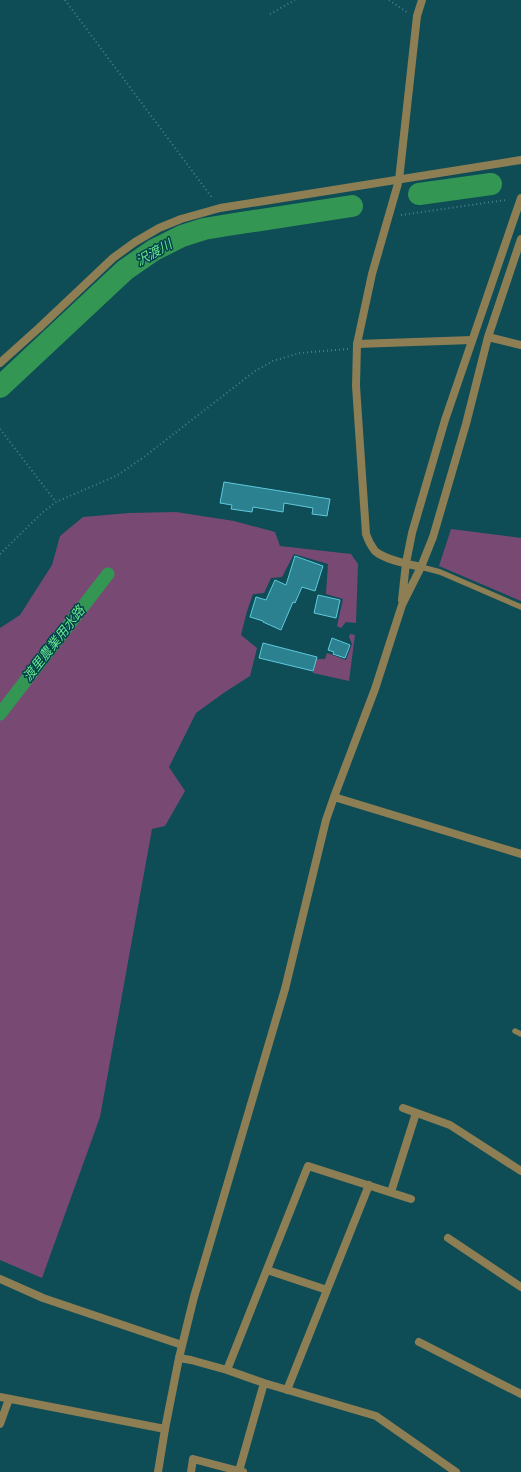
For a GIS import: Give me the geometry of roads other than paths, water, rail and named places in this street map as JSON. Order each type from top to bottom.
[{"type":"street","points":[[421,567],[387,557],[376,552],[370,544],[366,534],[356,386],[357,346],[372,274],[399,180],[417,16],[422,0]]},
{"type":"street","points":[[0,363],[113,258],[135,242],[159,228],[181,219],[220,208],[521,160]]},
{"type":"street","points":[[402,605],[406,563],[412,532],[445,420],[521,198]]},
{"type":"street","points":[[158,1472],[179,1358],[194,1297],[285,989],[326,820],[375,689],[402,605],[421,567],[437,522],[466,424],[488,337],[521,239]]},
{"type":"street","points":[[488,337],[521,345]]},
{"type":"street","points":[[357,346],[472,340]]},
{"type":"street","points":[[334,797],[521,854]]},
{"type":"street","points":[[403,1108],[450,1125],[521,1171]]},
{"type":"street","points":[[391,1192],[416,1113]]},
{"type":"street","points":[[227,1370],[308,1166],[411,1199]]},
{"type":"street","points":[[288,1390],[369,1185]]},
{"type":"street","points":[[448,1238],[521,1287]]},
{"type":"street","points":[[267,1270],[327,1290]]},
{"type":"street","points":[[0,1279],[43,1298],[182,1345]]},
{"type":"street","points":[[420,1342],[521,1394]]},
{"type":"street","points":[[179,1358],[227,1370],[264,1383],[376,1416],[456,1472]]},
{"type":"street","points":[[191,1472],[193,1459],[241,1471],[264,1383]]},
{"type":"street","points":[[0,1397],[165,1428]]},
{"type":"street","points":[[0,1424],[10,1400]]},
{"type":"lane","points":[[421,567],[440,572],[521,607]]},
{"type":"waterway","name":"沢渡川","points":[[419,194],[491,184]]},
{"type":"waterway","name":"沢渡川","points":[[0,387],[125,270],[154,250],[182,236],[204,229],[352,206]]},
{"type":"waterway","name":"渡里農業用水路","points":[[0,714],[108,574]]}]
